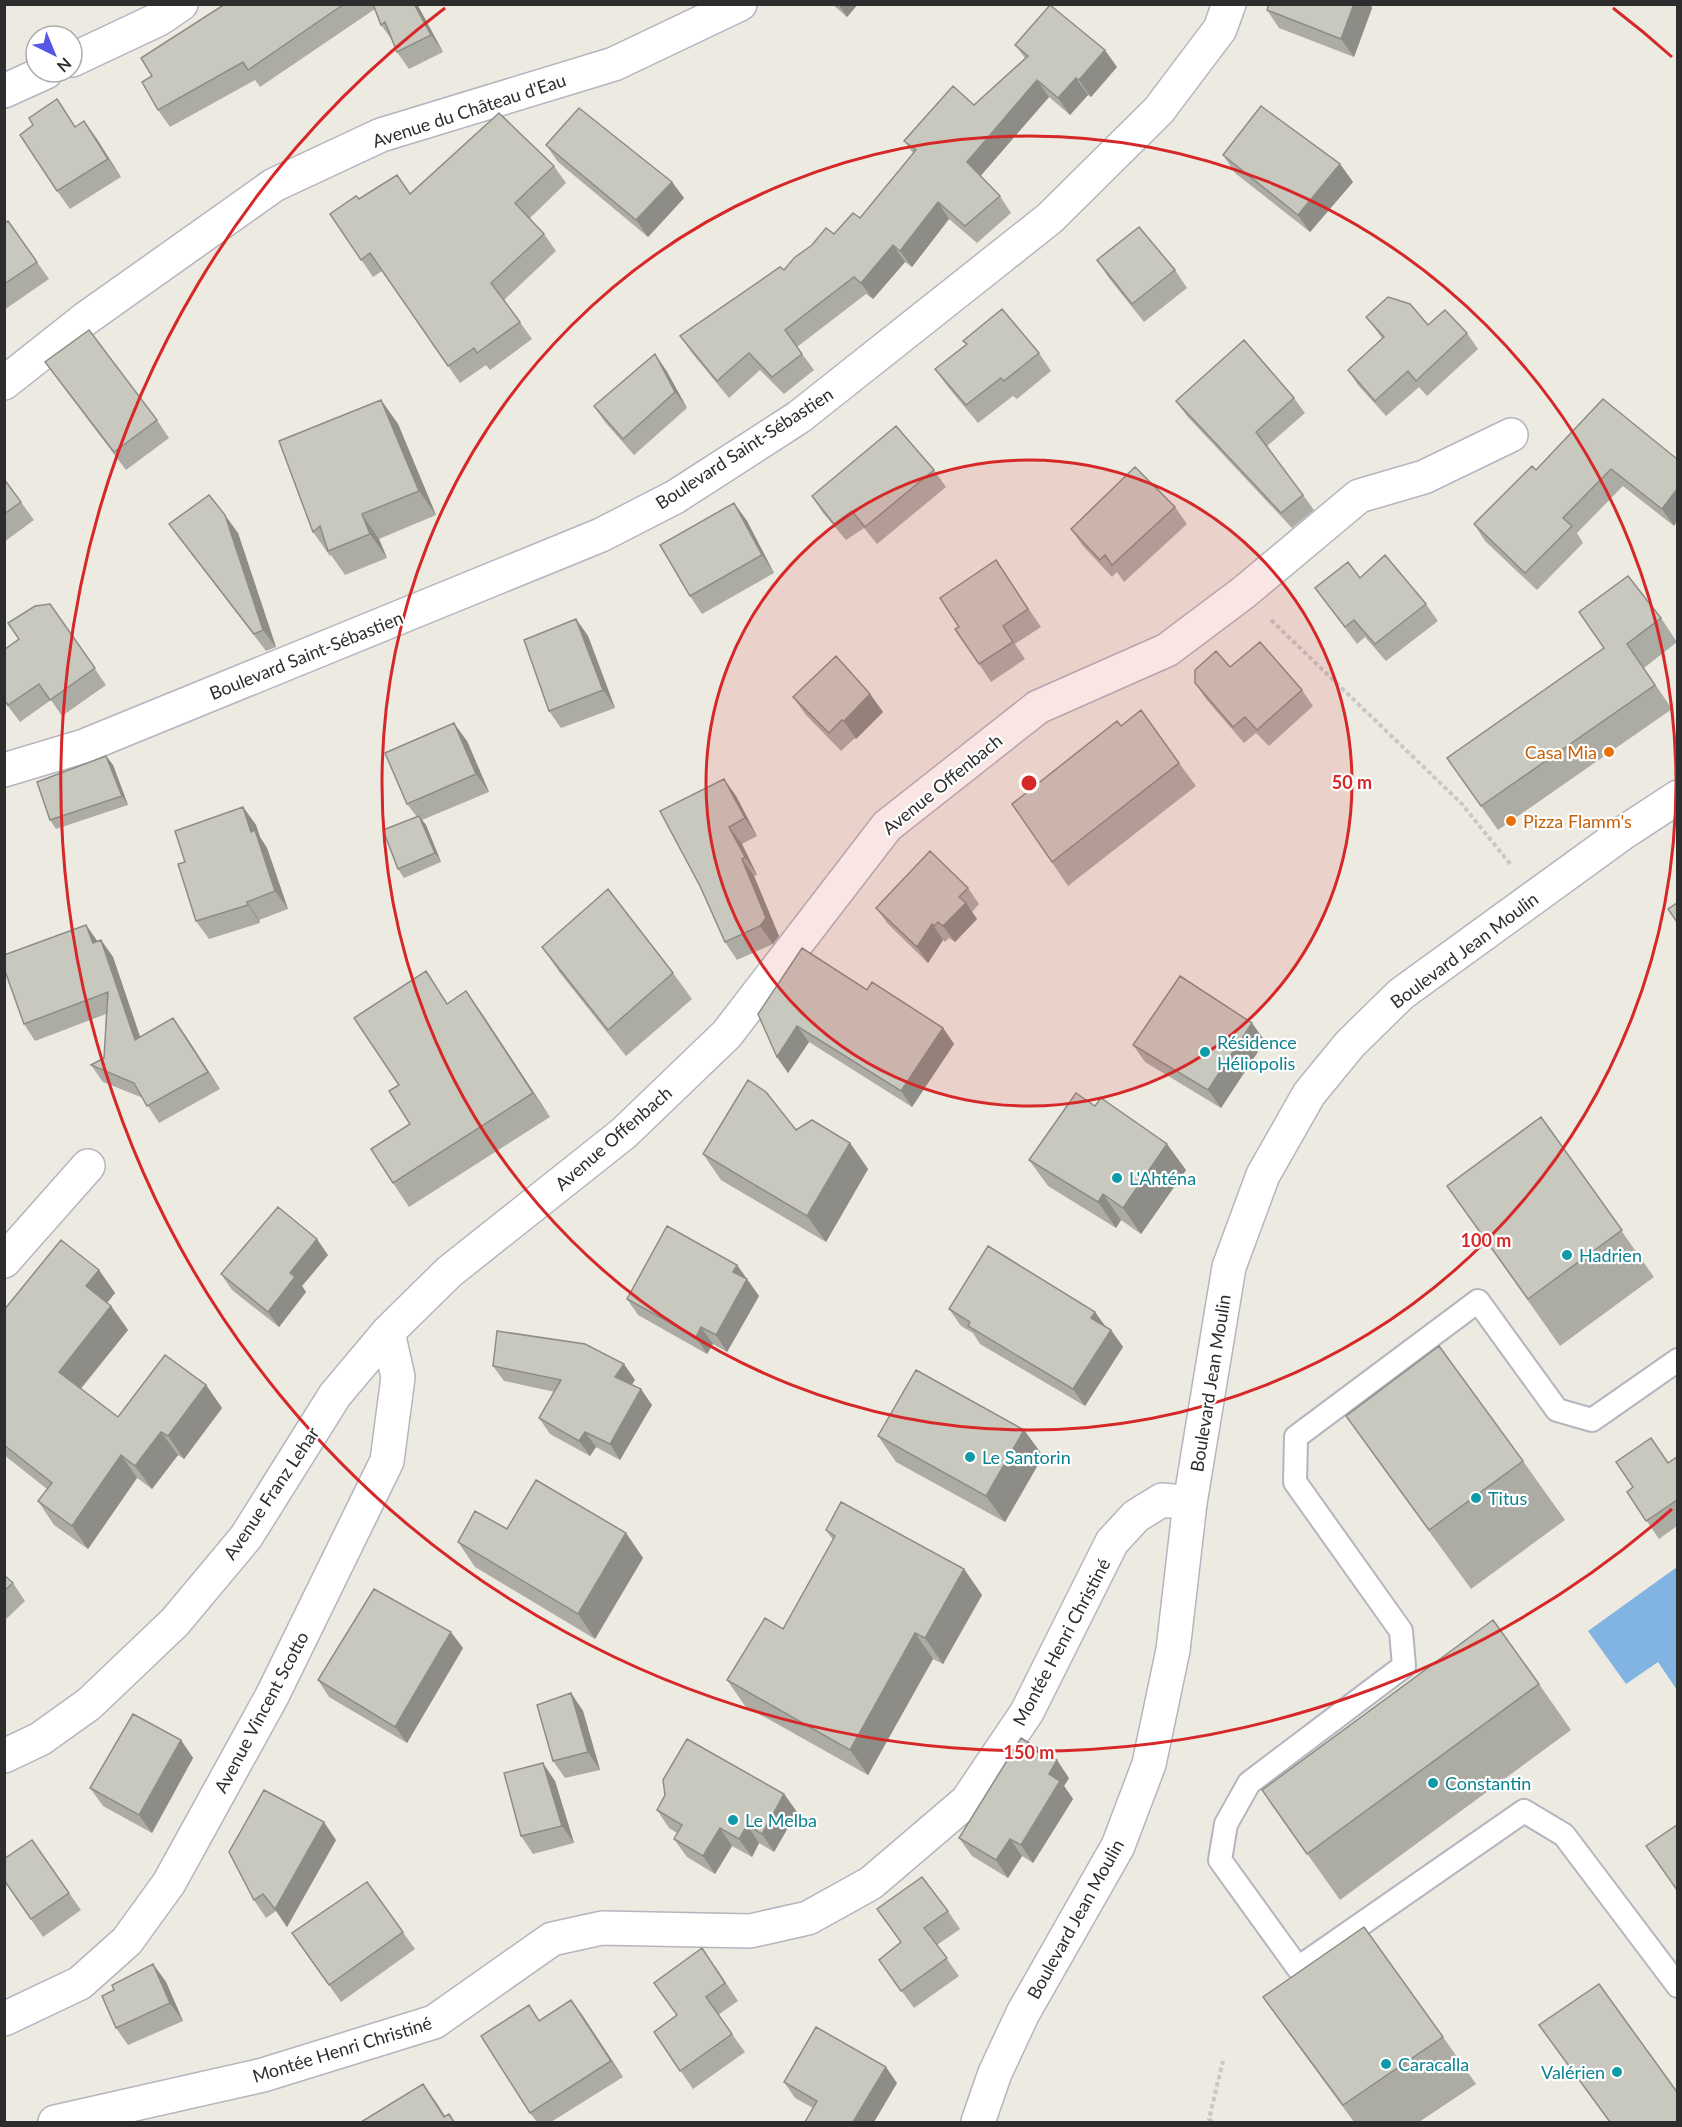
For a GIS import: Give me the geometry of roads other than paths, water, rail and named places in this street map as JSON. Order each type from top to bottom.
[{"type":"street","points":[[84,54],[159,19],[182,4]]},
{"type":"street","name":"Avenue du Château d'Eau","points":[[4,383],[85,319],[274,185],[381,135],[614,64],[740,4]]},
{"type":"street","name":"Boulevard Saint-Sébastien","points":[[4,770],[84,746],[601,535],[675,497],[799,417],[1050,218],[1160,110],[1220,29],[1229,4]]},
{"type":"street","points":[[4,91],[24,82]]},
{"type":"street","name":"Avenue Offenbach","points":[[388,1332],[449,1272],[624,1133],[727,1034],[887,826],[1038,707],[1167,650],[1243,593],[1359,496],[1424,477],[1511,435]]},
{"type":"street","name":"Boulevard Jean Moulin","points":[[978,2122],[995,2073],[1023,2013],[1118,1846],[1149,1764],[1173,1650],[1190,1503],[1228,1267],[1268,1165],[1309,1094],[1350,1044],[1401,994],[1677,797]]},
{"type":"street","points":[[4,1261],[88,1166]]},
{"type":"street","name":"Avenue Franz Lehar","points":[[4,1756],[40,1739],[89,1704],[175,1622],[246,1537],[335,1395],[388,1332]]},
{"type":"street","name":"Avenue Vincent Scotto","points":[[4,2019],[80,1983],[127,1941],[169,1883],[272,1696],[387,1461],[398,1377],[388,1332]]},
{"type":"street","name":"Montée Henri Christiné","points":[[55,2122],[263,2075],[434,2022],[552,1940],[602,1928],[750,1931],[808,1918],[871,1883],[967,1801],[1027,1712],[1112,1542],[1136,1516],[1162,1500],[1190,1503]]},
{"type":"lane","points":[[1677,1360],[1592,1420],[1557,1410],[1478,1301],[1296,1437],[1295,1482],[1401,1631],[1404,1666],[1249,1783],[1226,1824],[1220,1860],[1298,1968],[1524,1811],[1564,1835],[1677,1986]]},
{"type":"water","points":[[1677,1567],[1677,1690],[1658,1662],[1626,1684],[1588,1631]]},
{"type":"place","name":"Casa Mia","points":[[1609,752]]},
{"type":"place","name":"Pizza Flamm's","points":[[1511,821]]},
{"type":"place","name":"Résidence Héliopolis","points":[[1205,1052]]},
{"type":"place","name":"L'Ahténa","points":[[1117,1178]]},
{"type":"place","name":"Hadrien","points":[[1567,1255]]},
{"type":"place","name":"Le Santorin","points":[[970,1457]]},
{"type":"place","name":"Titus","points":[[1476,1498]]},
{"type":"place","name":"Constantin","points":[[1433,1783]]},
{"type":"place","name":"Le Melba","points":[[733,1820]]},
{"type":"place","name":"Caracalla","points":[[1386,2064]]},
{"type":"place","name":"Valérien","points":[[1617,2072]]}]
